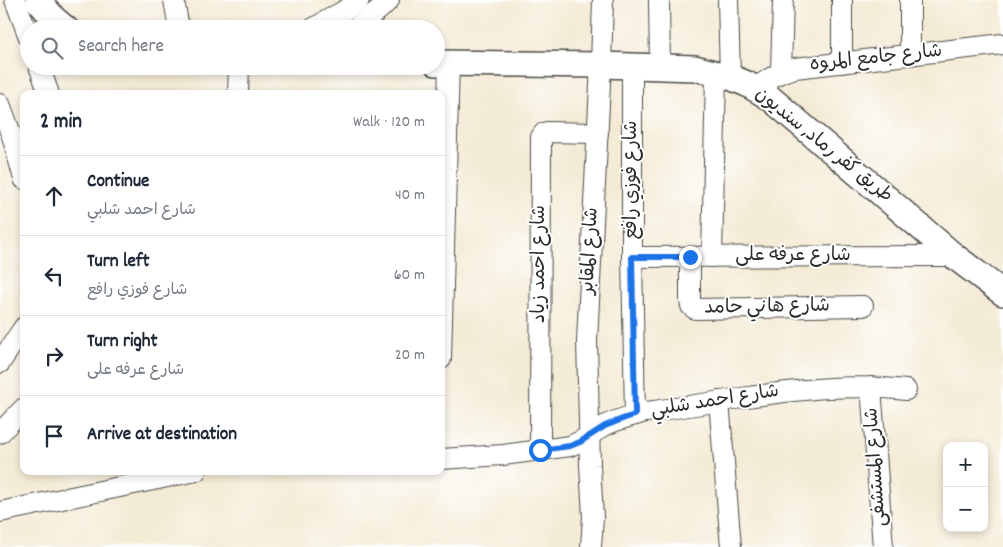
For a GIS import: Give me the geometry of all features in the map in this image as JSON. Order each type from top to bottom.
[{"type":"street","points":[[15,0],[23,20]]},
{"type":"street","points":[[38,0],[55,20]]},
{"type":"street","points":[[174,0],[177,20]]},
{"type":"street","points":[[328,20],[359,0]]},
{"type":"street","points":[[366,20],[389,0]]},
{"type":"street","name":"شارع المقابر","points":[[591,547],[593,516],[587,341],[603,0]]},
{"type":"street","points":[[659,0],[660,67]]},
{"type":"street","points":[[712,257],[728,0]]},
{"type":"street","points":[[782,0],[782,72]]},
{"type":"street","points":[[842,0],[842,63]]},
{"type":"street","points":[[910,0],[910,55]]},
{"type":"street","name":"شارع جامع المروه","points":[[755,89],[767,79],[795,68],[1003,44]]},
{"type":"street","name":"طريق كفر رماد, سنديون","points":[[445,63],[695,68],[723,75],[747,84],[769,97],[790,114],[954,256],[1003,292]]},
{"type":"street","name":"شارع فوزي رافع","points":[[632,66],[632,257],[635,415]]},
{"type":"street","points":[[42,75],[48,90]]},
{"type":"street","points":[[238,90],[239,75]]},
{"type":"street","points":[[442,75],[442,90]]},
{"type":"street","points":[[0,104],[20,164]]},
{"type":"street","name":"شارع احمد زياد","points":[[540,450],[541,137],[547,132],[598,133]]},
{"type":"street","name":"شارع عرفه على","points":[[632,257],[954,256]]},
{"type":"street","name":"شارع هاني حامد","points":[[690,257],[690,301],[691,306],[695,309],[863,306]]},
{"type":"street","points":[[0,363],[20,332]]},
{"type":"street","name":"شارع احمد شلبي","points":[[445,459],[503,455],[570,446],[580,442],[610,423],[635,415],[719,401],[813,388],[872,387],[906,390]]},
{"type":"street","name":"شارع المستشفى","points":[[872,387],[883,547]]},
{"type":"street","points":[[719,401],[731,547]]},
{"type":"street","points":[[0,433],[20,412]]},
{"type":"street","points":[[0,512],[177,475]]},
{"type":"route","points":[[540,450],[570,446],[615,421],[635,415],[632,257],[690,257]]}]
